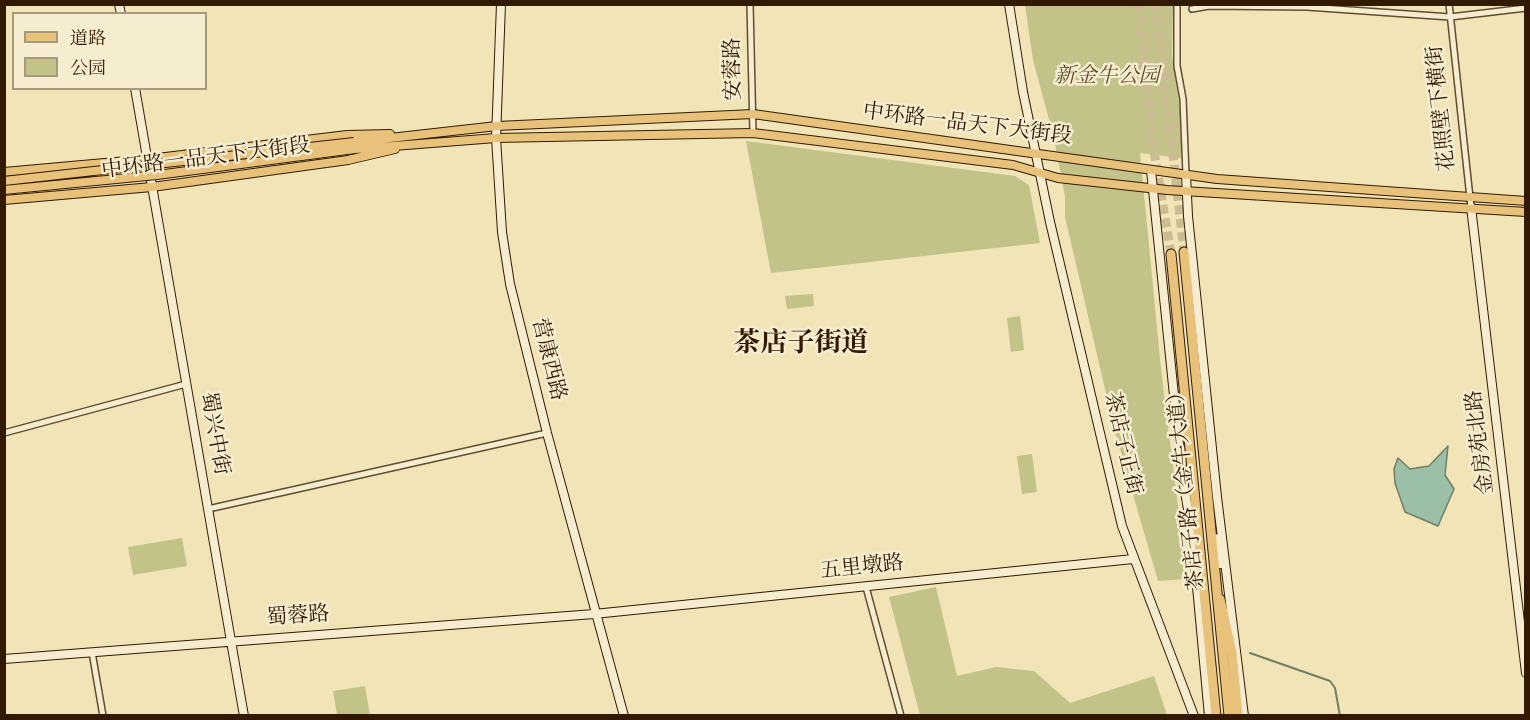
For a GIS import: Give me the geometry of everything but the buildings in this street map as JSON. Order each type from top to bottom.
[{"type":"highway","name":"茶店子路（金牛大道）","points":[[1184,252],[1228,716]]},
{"type":"highway","points":[[1171,254],[1216,716]]},
{"type":"highway","points":[[1215,582],[1227,618],[1238,716]]},
{"type":"main road","name":"中环路一品天下大街段","points":[[355,146],[403,135],[497,126],[753,114],[1186,175],[1526,201]]},
{"type":"main road","name":"中环路一品天下大街段","points":[[4,172],[149,159],[377,132],[403,135]]},
{"type":"main road","name":"中环路一品天下大街段","points":[[355,146],[496,138],[753,133],[1013,165],[1058,178],[1187,192],[1526,212]]},
{"type":"main road","name":"中环路一品天下大街段","points":[[4,200],[152,187],[348,160],[383,153],[410,144]]},
{"type":"main road","points":[[4,181],[355,146]]},
{"type":"main road","points":[[4,190],[157,175],[355,146]]},
{"type":"street","name":"营康西路","points":[[501,4],[496,138],[502,232],[510,284],[546,434],[624,716]]},
{"type":"street","name":"安蓉路","points":[[750,4],[753,133]]},
{"type":"street","points":[[1009,4],[1035,153]]},
{"type":"street","points":[[1177,4],[1177,66],[1183,99],[1187,192],[1230,601]]},
{"type":"street","name":"花照壁下横街","points":[[1449,4],[1471,207]]},
{"type":"street","points":[[1192,9],[1209,6],[1307,6],[1450,17],[1526,8]]},
{"type":"street","name":"蜀兴中街","points":[[135,90],[244,716]]},
{"type":"street","name":"茶店子正街","points":[[1035,153],[1122,526],[1194,716]]},
{"type":"street","points":[[1151,170],[1182,474],[1192,533],[1209,716]]},
{"type":"street","name":"金房苑北路","points":[[1471,207],[1523,609],[1526,673]]},
{"type":"street","points":[[4,433],[186,384]]},
{"type":"street","points":[[208,509],[546,434]]},
{"type":"street","points":[[1207,502],[1236,634],[1244,716]]},
{"type":"street","name":"五里墩路","points":[[594,614],[1133,559]]},
{"type":"street","points":[[866,587],[901,716]]},
{"type":"street","name":"蜀蓉路","points":[[4,659],[594,614]]},
{"type":"street","points":[[92,652],[103,716]]},
{"type":"green space","name":"新金牛公园","points":[[1025,5],[1173,5],[1172,55],[1181,116],[1181,158],[1140,153],[1161,369],[1187,579],[1158,581],[1115,432],[1065,217],[1065,197],[1054,138],[1033,60]]},
{"type":"green space","points":[[746,141],[1015,176],[1029,185],[1040,243],[771,273]]},
{"type":"green space","points":[[813,294],[814,306],[787,309],[785,296]]},
{"type":"green space","points":[[1020,316],[1024,350],[1011,352],[1007,318]]},
{"type":"green space","points":[[1032,454],[1037,492],[1022,494],[1017,456]]},
{"type":"green space","points":[[182,538],[187,566],[133,575],[128,547]]},
{"type":"green space","points":[[936,587],[957,676],[996,667],[1034,671],[1070,703],[1154,676],[1167,715],[920,715],[889,597]]},
{"type":"green space","points":[[365,686],[370,715],[337,715],[333,691]]},
{"type":"shaded area","points":[[1448,446],[1445,475],[1454,489],[1438,526],[1405,512],[1395,483],[1394,469],[1398,458],[1410,469],[1429,466]]},
{"type":"waterway","points":[[1250,653],[1330,681],[1335,688],[1340,716]]},
{"type":"tunnel","points":[[1139,4],[1152,139],[1171,254]]},
{"type":"tunnel","points":[[1156,4],[1184,252]]},
{"type":"district","name":"茶店子街道","points":[[801,346]]}]
